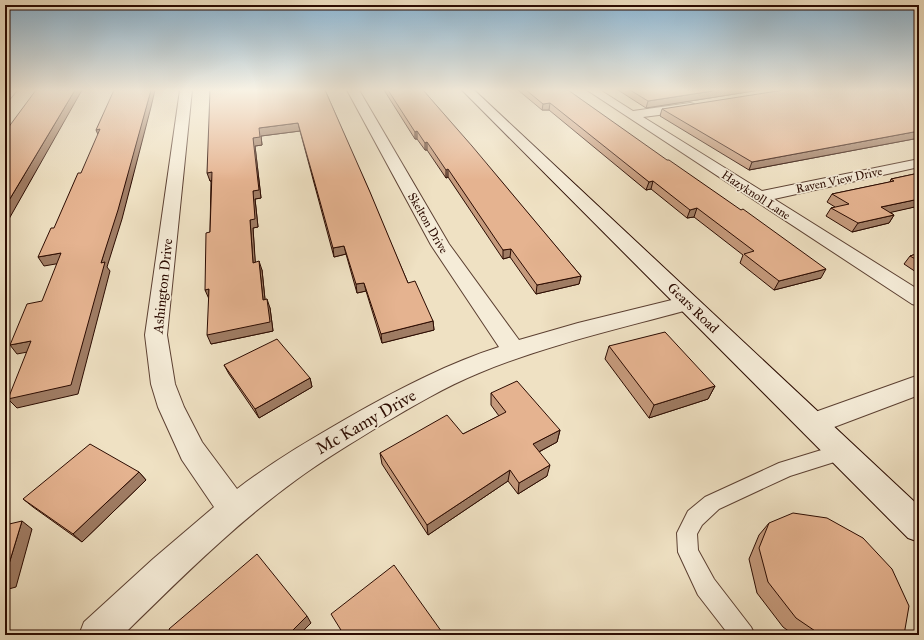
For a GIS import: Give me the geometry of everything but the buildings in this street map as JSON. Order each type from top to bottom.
[{"type":"street","name":"Ashington Drive","points":[[182,120],[156,335],[163,384],[171,407],[192,450],[234,510]]},
{"type":"street","name":"Skelton Drive","points":[[370,120],[440,245],[514,350]]},
{"type":"street","name":"Gears Road","points":[[498,120],[919,527]]},
{"type":"street","name":"Hazyknoll Lane","points":[[639,120],[919,299]]},
{"type":"street","name":"Raven View Drive","points":[[759,197],[919,163]]},
{"type":"street","name":"Mc Kamy Drive","points":[[97,635],[177,558],[234,510],[285,471],[321,447],[397,403],[470,366],[514,350],[557,337],[688,303]]},
{"type":"street","points":[[812,424],[919,385]]},
{"type":"lane","points":[[743,635],[706,587],[688,552],[687,532],[695,518],[712,503],[786,469],[841,452]]}]
